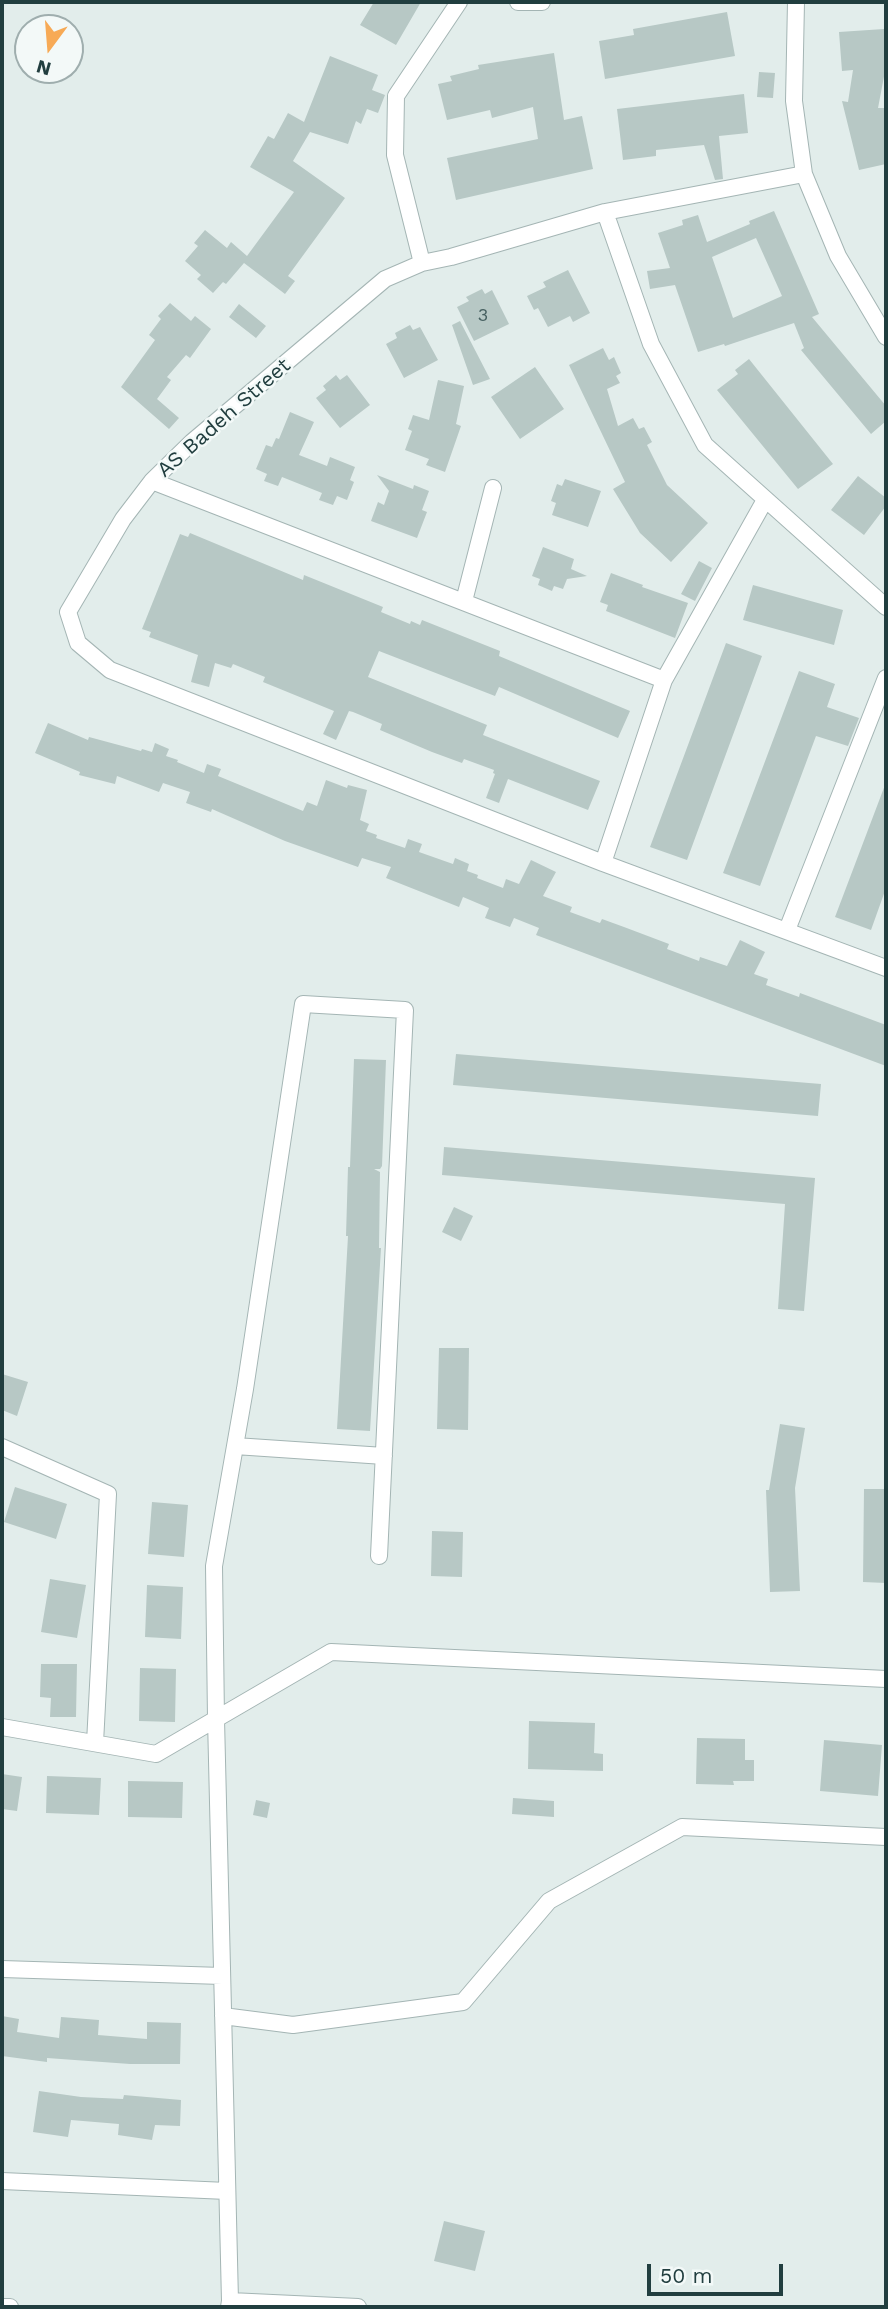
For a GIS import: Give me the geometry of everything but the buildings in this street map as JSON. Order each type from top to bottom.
[{"type":"street","points":[[422,263],[395,155],[396,96],[459,2]]},
{"type":"street","points":[[518,2],[542,2]]},
{"type":"street","points":[[796,2],[794,101],[804,174],[838,256],[886,337]]},
{"type":"street","name":"AS Badeh Street","points":[[664,680],[152,481],[191,442],[385,279],[422,263],[606,212],[804,174]]},
{"type":"street","points":[[606,212],[651,344],[705,446],[886,607]]},
{"type":"street","points":[[152,481],[123,519],[68,612],[78,643],[110,670],[603,863],[886,968]]},
{"type":"street","points":[[464,601],[493,488]]},
{"type":"street","points":[[603,863],[664,680],[765,500]]},
{"type":"street","points":[[787,930],[886,678]]},
{"type":"street","points":[[358,2307],[230,2304],[214,1566],[303,1004],[405,1010],[379,1556]]},
{"type":"street","points":[[235,1446],[384,1456]]},
{"type":"street","points":[[2,1447],[108,1494],[95,1743]]},
{"type":"street","points":[[2,1727],[156,1754],[331,1652],[886,1679]]},
{"type":"street","points":[[223,2016],[293,2025],[463,2002],[549,1901],[682,1828],[886,1837]]},
{"type":"street","points":[[2,1969],[222,1976]]},
{"type":"street","points":[[2,2181],[227,2192]]},
{"type":"street","points":[[2,2307],[10,2307]]}]
